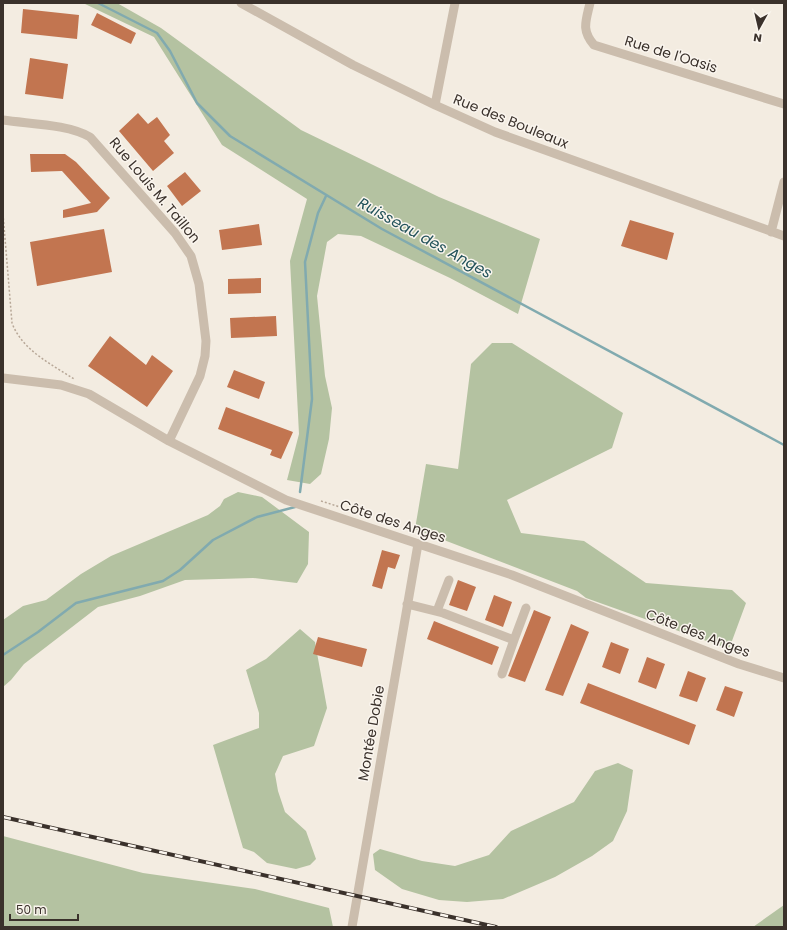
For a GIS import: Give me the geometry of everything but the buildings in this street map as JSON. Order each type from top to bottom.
[{"type":"street","name":"Rue des Bouleaux","points":[[241,3],[323,48],[435,105],[495,132],[784,236]]},
{"type":"street","points":[[435,105],[455,3]]},
{"type":"street","name":"Rue de l'Oasis","points":[[590,3],[585,28],[587,38],[594,45],[784,104]]},
{"type":"street","name":"Rue Louis M. Taillon","points":[[3,120],[66,128],[83,132],[90,137],[175,233],[190,256],[200,284],[206,341],[205,356],[200,376],[169,441]]},
{"type":"street","points":[[772,232],[784,182]]},
{"type":"street","name":"Côte des Anges","points":[[3,378],[61,385],[89,394],[169,441],[286,500],[512,575],[732,661],[784,678]]},
{"type":"street","name":"Montée Dobie","points":[[352,927],[418,544]]},
{"type":"street","points":[[437,611],[449,580]]},
{"type":"street","points":[[408,604],[437,611],[514,640]]},
{"type":"street","points":[[502,674],[526,608]]},
{"type":"green space","points":[[83,3],[117,3],[161,28],[301,130],[439,197],[540,239],[518,314],[450,278],[361,236],[338,234],[327,242],[317,296],[325,376],[332,408],[329,439],[321,474],[310,484],[287,480],[299,434],[290,261],[307,199],[222,145],[154,37]]},
{"type":"green space","points":[[492,343],[512,343],[623,413],[612,448],[507,500],[521,533],[584,541],[646,583],[732,590],[746,603],[729,649],[586,598],[577,591],[415,529],[426,464],[458,469],[471,364]]},
{"type":"green space","points":[[238,492],[262,497],[309,532],[308,564],[297,583],[253,578],[185,580],[140,596],[98,607],[24,664],[3,687],[3,620],[23,606],[46,600],[81,574],[111,556],[208,515],[220,506],[224,499]]},
{"type":"green space","points":[[300,629],[315,642],[327,708],[314,746],[283,756],[275,774],[278,791],[285,812],[306,831],[316,859],[310,865],[296,869],[267,863],[254,852],[243,848],[213,745],[259,728],[259,713],[246,670],[266,659]]},
{"type":"green space","points":[[618,763],[633,770],[627,811],[613,841],[592,856],[555,877],[503,899],[467,902],[439,900],[402,889],[375,870],[373,854],[380,849],[422,861],[455,866],[489,855],[511,831],[574,802],[595,771]]},
{"type":"green space","points":[[3,836],[143,873],[255,889],[329,908],[333,927],[3,927]]},
{"type":"green space","points":[[784,905],[784,927],[753,927]]},
{"type":"waterway","name":"Ruisseau des Anges","points":[[98,3],[157,33],[170,51],[197,103],[230,136],[382,229],[784,445]]},
{"type":"waterway","points":[[300,492],[312,399],[305,262],[318,213],[326,196]]},
{"type":"waterway","points":[[3,655],[38,632],[76,603],[163,581],[180,570],[213,540],[257,517],[295,507]]},
{"type":"railway","points":[[3,817],[496,927]]}]
